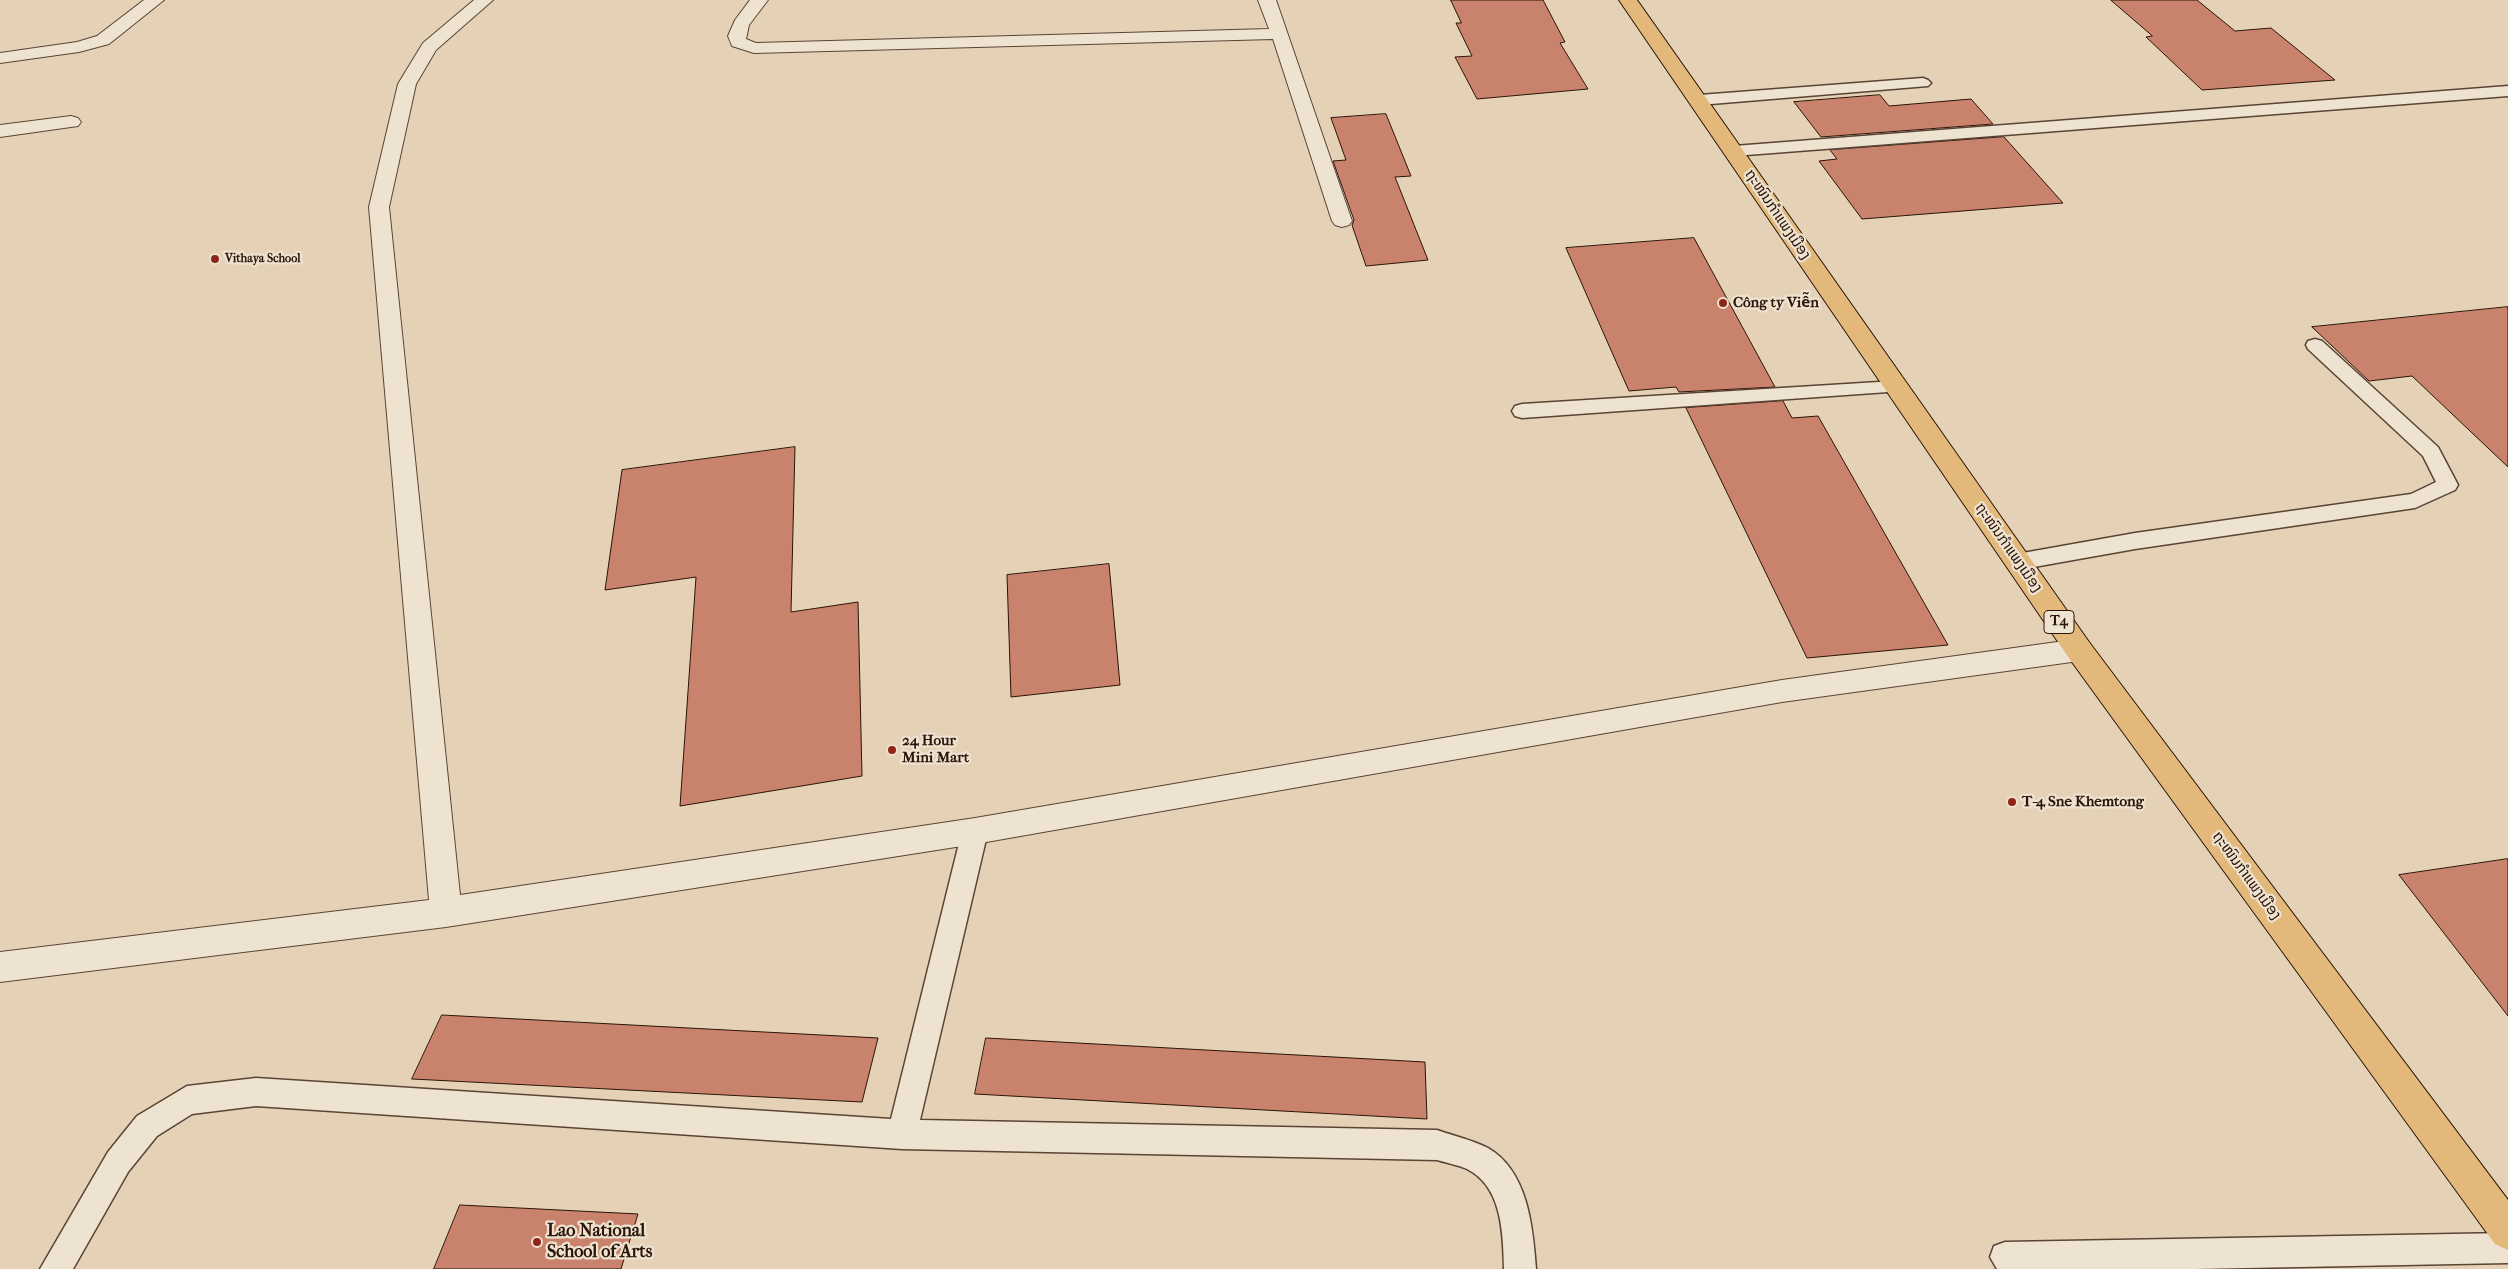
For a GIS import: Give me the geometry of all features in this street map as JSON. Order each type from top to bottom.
[{"type":"main road","name":"ຖະໜົນກຳແພງເມືອງ","points":[[1628,0],[2079,650],[2508,1231]]},
{"type":"street","points":[[0,58],[79,47],[103,40],[155,0]]},
{"type":"street","points":[[446,912],[378,207],[407,84],[429,47],[484,0]]},
{"type":"street","points":[[759,0],[740,24],[736,34],[738,42],[754,48],[1280,34]]},
{"type":"street","points":[[1267,0],[1342,221]]},
{"type":"street","points":[[0,131],[71,122]]},
{"type":"street","points":[[0,967],[446,912],[975,831],[1782,690],[2079,650]]},
{"type":"lane","points":[[1699,100],[1923,83]]},
{"type":"lane","points":[[1734,151],[2508,91]]},
{"type":"lane","points":[[2017,562],[2144,540],[2415,501],[2448,485],[2431,452],[2315,345]]},
{"type":"lane","points":[[1522,411],[1895,387]]},
{"type":"lane","points":[[902,1134],[975,831]]},
{"type":"lane","points":[[56,1269],[118,1162],[147,1126],[187,1100],[256,1092],[902,1134],[1438,1145],[1480,1160],[1504,1184],[1517,1225],[1520,1269]]},
{"type":"lane","points":[[2005,1257],[2508,1248]]},
{"type":"building","points":[[1451,0],[1543,0],[1565,42],[1560,43],[1588,89],[1477,99],[1455,57],[1472,56],[1456,23],[1461,23]]},
{"type":"building","points":[[2111,0],[2197,0],[2235,31],[2271,28],[2335,80],[2202,90],[2146,37],[2152,36]]},
{"type":"building","points":[[1880,95],[1889,106],[1971,99],[1993,124],[1821,137],[1794,102]]},
{"type":"building","points":[[1386,114],[1411,176],[1395,177],[1428,260],[1366,266],[1352,225],[1354,220],[1333,161],[1346,160],[1331,118]]},
{"type":"building","points":[[2004,137],[2063,203],[1862,219],[1819,161],[1837,159],[1830,150]]},
{"type":"building","points":[[1694,238],[1775,387],[1679,392],[1676,387],[1629,391],[1566,248]]},
{"type":"building","points":[[2508,307],[2508,467],[2412,376],[2369,381],[2312,327]]},
{"type":"building","points":[[1783,401],[1792,418],[1818,416],[1948,645],[1807,658],[1686,408]]},
{"type":"building","points":[[795,447],[791,612],[858,602],[862,776],[680,806],[696,577],[605,590],[622,470]]},
{"type":"building","points":[[1109,564],[1120,685],[1011,697],[1007,575]]},
{"type":"building","points":[[2508,859],[2508,1016],[2399,875]]},
{"type":"building","points":[[442,1015],[878,1038],[862,1102],[412,1079]]},
{"type":"building","points":[[986,1038],[1425,1062],[1427,1119],[975,1094]]},
{"type":"building","name":"Lao National School of Arts","points":[[460,1205],[638,1214],[621,1269],[434,1269]]},
{"type":"place","name":"Vithaya School","points":[[215,259]]},
{"type":"place","name":"Công ty Viễn","points":[[1723,303]]},
{"type":"place","name":"24 Hour Mini Mart","points":[[892,750]]},
{"type":"place","name":"T-4 Sne Khemtong","points":[[2012,802]]},
{"type":"place","name":"Lao National School of Arts","points":[[537,1242]]}]
